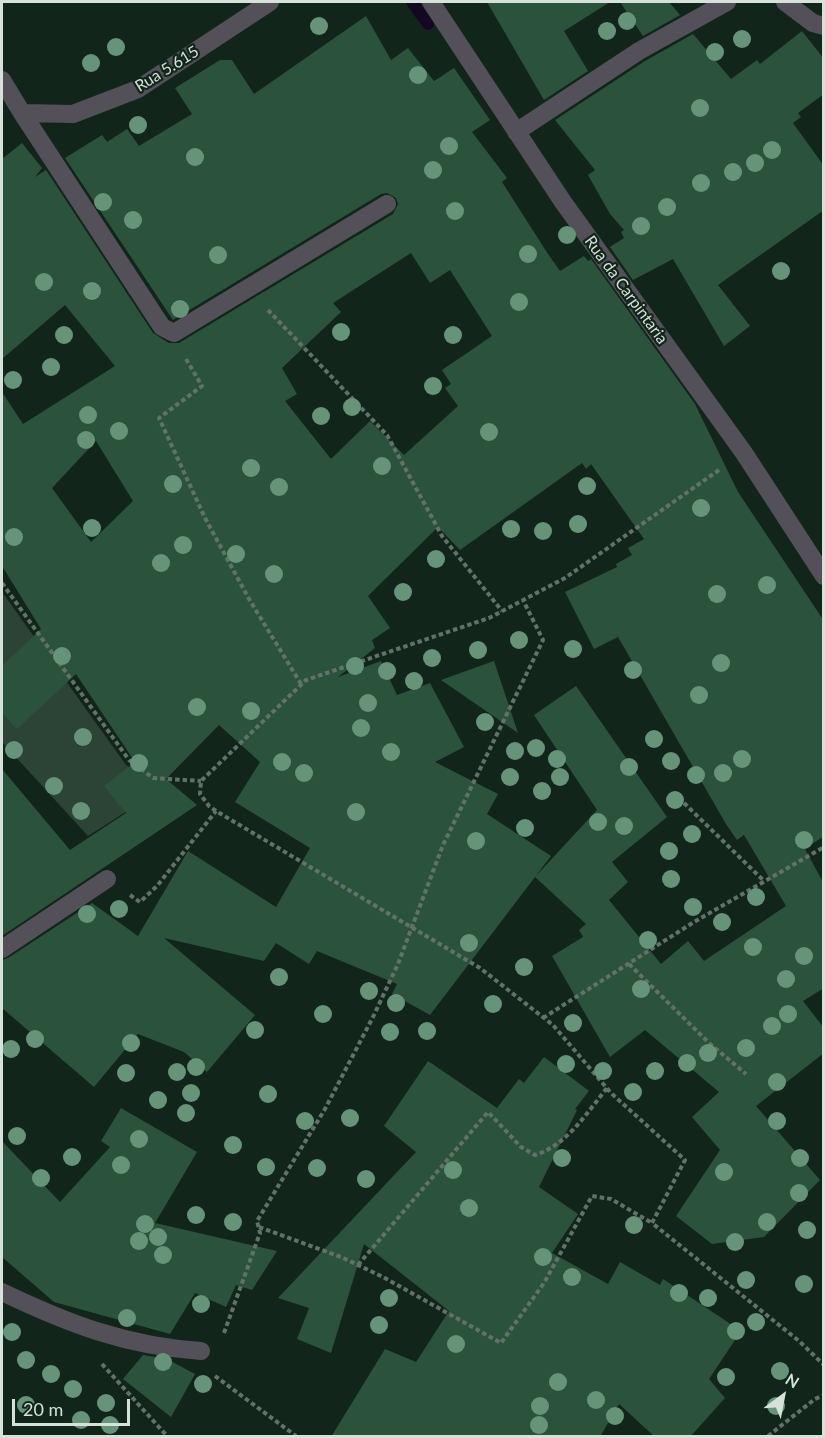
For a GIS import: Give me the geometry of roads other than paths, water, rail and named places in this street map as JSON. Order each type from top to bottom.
[{"type":"street","name":"Rua 5.615","points":[[22,113],[73,114],[138,89],[270,2]]},
{"type":"street","name":"Rua da Carpintaria","points":[[431,2],[563,202],[744,453],[824,576]]},
{"type":"street","points":[[516,132],[639,51],[727,2]]},
{"type":"street","points":[[785,2],[813,23],[824,26]]},
{"type":"street","points":[[2,80],[162,327],[174,333],[387,204]]},
{"type":"street","points":[[2,949],[107,879]]},
{"type":"street","points":[[2,1292],[66,1323],[128,1341],[201,1351]]},
{"type":"waterway","points":[[412,2],[428,24]]}]
